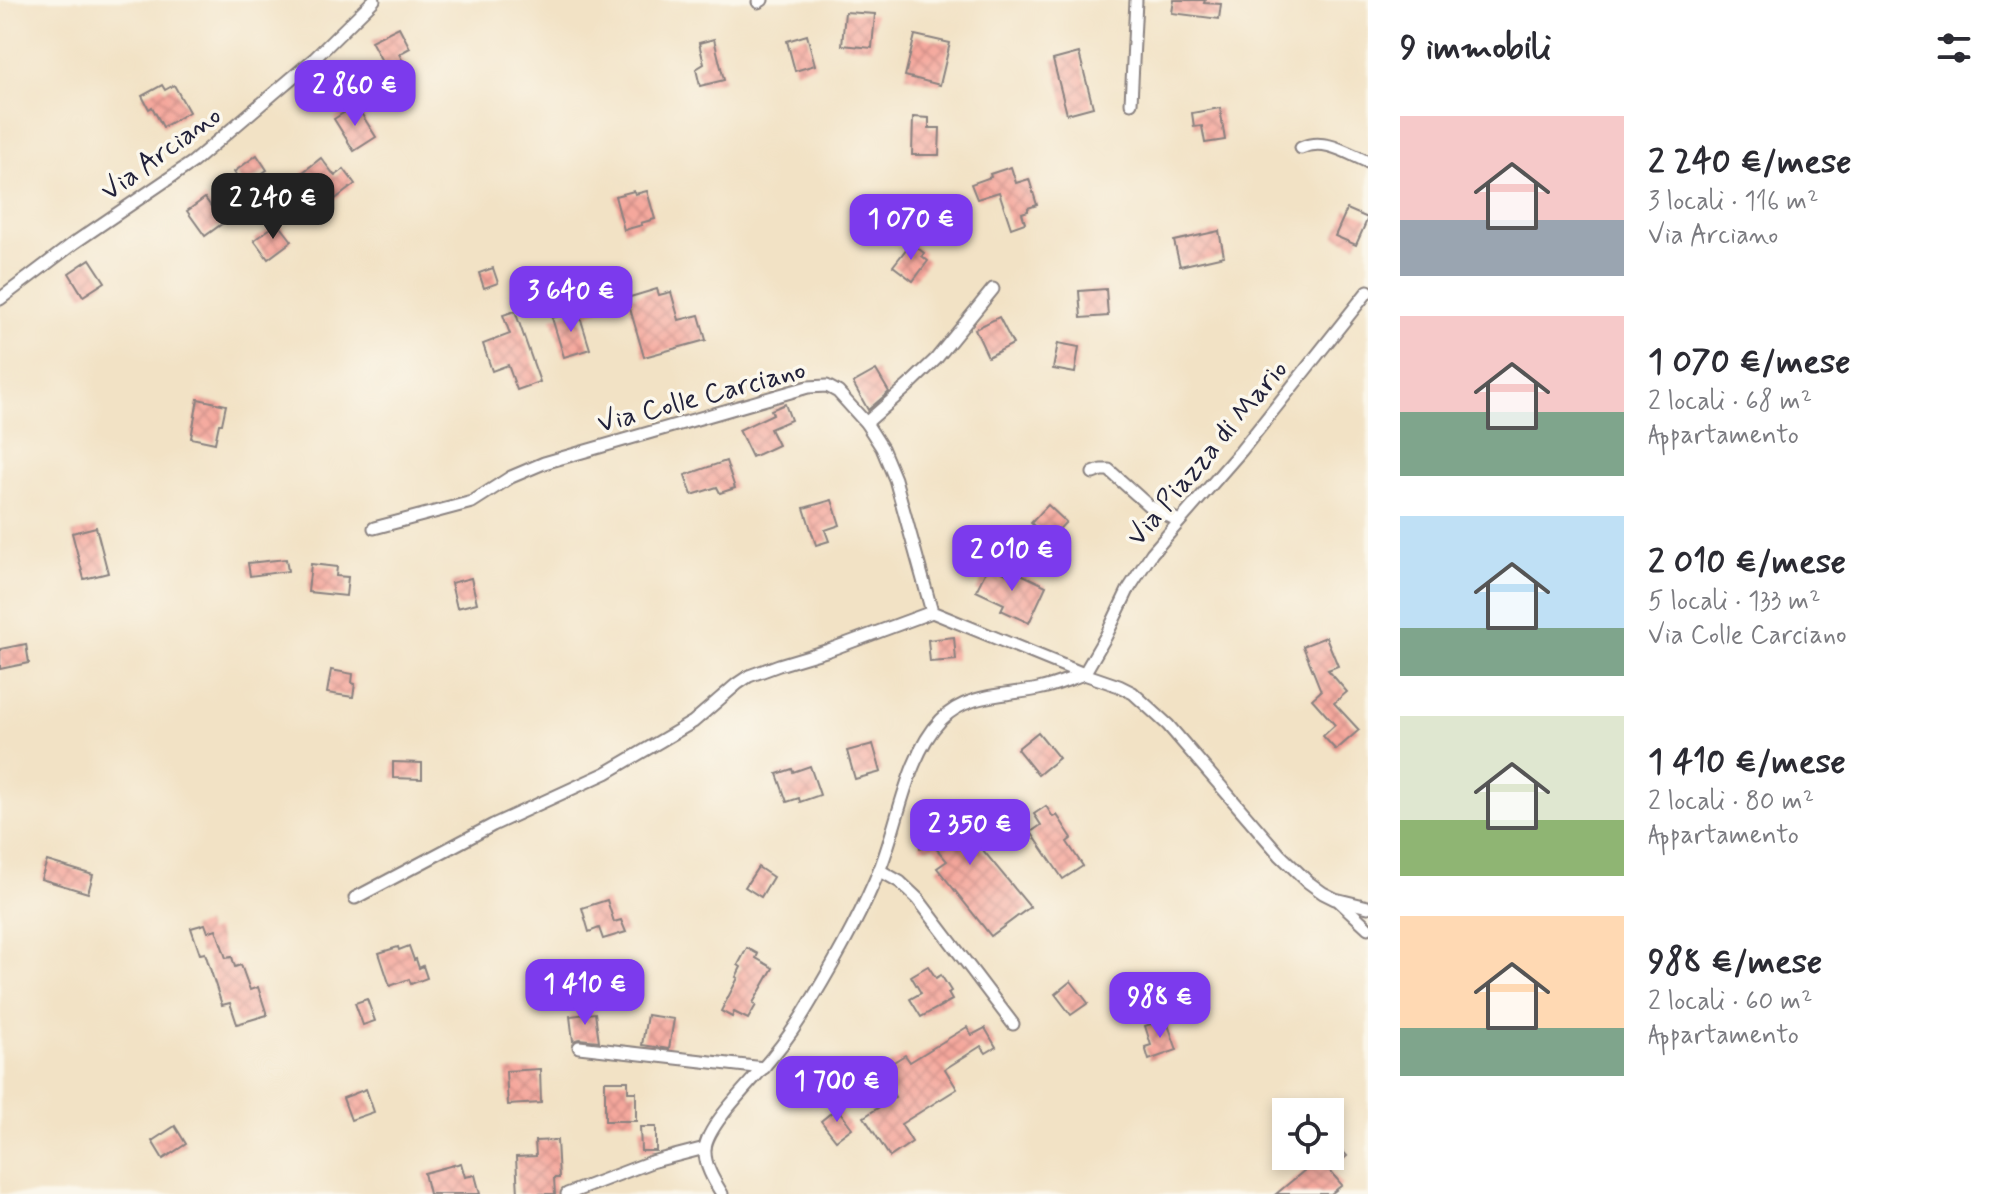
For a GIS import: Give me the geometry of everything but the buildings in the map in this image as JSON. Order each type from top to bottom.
[{"type":"street","name":"Via Arciano","points":[[0,299],[74,243],[193,162],[308,65],[374,0]]},
{"type":"street","points":[[1131,103],[1136,0]]},
{"type":"street","points":[[1301,148],[1322,143],[1368,162]]},
{"type":"street","points":[[866,423],[936,359],[993,289]]},
{"type":"street","name":"Via Piazza di Mario","points":[[1084,674],[1138,572],[1241,451],[1368,291]]},
{"type":"street","name":"Via Colle Carciano","points":[[374,528],[472,502],[519,473],[544,463],[814,385],[827,386],[835,390],[866,423],[882,448],[893,474],[932,612]]},
{"type":"street","points":[[1093,473],[1109,470],[1149,506],[1179,521]]},
{"type":"street","points":[[355,898],[493,825],[606,773],[693,722],[749,676],[932,612],[1125,688],[1173,731],[1287,862],[1311,885],[1339,900],[1368,907]]},
{"type":"street","points":[[722,1194],[708,1167],[707,1139],[793,1029],[825,977],[862,909],[918,758],[932,732],[945,716],[962,705],[981,698],[1039,689],[1084,674]]},
{"type":"street","points":[[879,870],[900,882],[918,899],[1013,1024]]},
{"type":"street","points":[[1339,900],[1368,928]]},
{"type":"street","points":[[579,1047],[764,1068]]},
{"type":"street","points":[[567,1194],[651,1162],[705,1148]]}]
